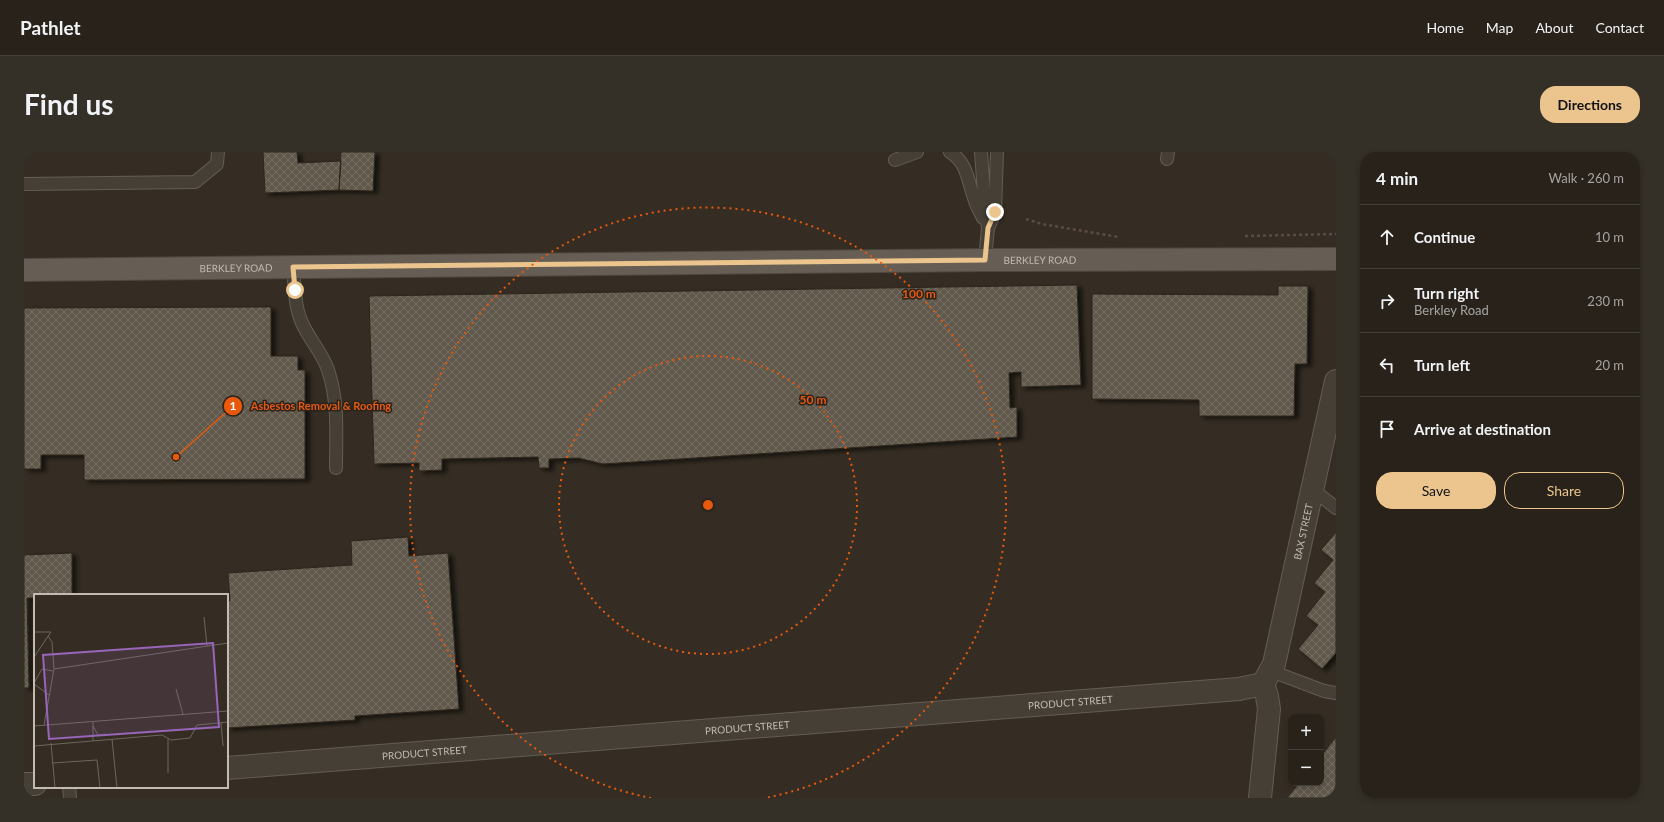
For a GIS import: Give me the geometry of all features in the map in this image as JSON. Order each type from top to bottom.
[{"type":"main road","name":"BERKLEY ROAD","points":[[24,270],[985,260],[1336,258]]},
{"type":"street","name":"BAX STREET","points":[[1266,679],[1274,664],[1336,382]]},
{"type":"street","name":"PRODUCT STREET","points":[[228,768],[1239,689],[1266,679]]},
{"type":"street","points":[[1260,798],[1269,709],[1266,679]]},
{"type":"lane","points":[[24,184],[195,182],[217,164],[218,152]]},
{"type":"lane","points":[[895,160],[917,152]]},
{"type":"lane","points":[[950,152],[960,160],[968,175],[975,201],[988,228]]},
{"type":"lane","points":[[982,152],[985,207],[988,228],[985,260]]},
{"type":"lane","points":[[988,228],[995,212],[997,152]]},
{"type":"lane","points":[[293,267],[296,307],[302,324],[328,369],[333,390],[336,415],[336,468]]},
{"type":"lane","points":[[1312,489],[1336,508]]},
{"type":"lane","points":[[1266,679],[1336,693]]},
{"type":"lane","points":[[69,788],[70,798]]},
{"type":"path","points":[[1026,219],[1042,224],[1123,238]]},
{"type":"path","points":[[1240,237],[1336,234]]},
{"type":"building","points":[[263,152],[297,152],[298,163],[341,161],[339,190],[265,193]]},
{"type":"building","points":[[341,152],[375,152],[373,191],[339,190]]},
{"type":"building","points":[[1077,285],[1081,385],[1021,387],[1021,372],[1009,373],[1010,408],[1017,407],[1017,437],[603,464],[578,458],[549,459],[549,468],[539,468],[538,457],[442,459],[442,470],[419,471],[419,463],[374,464],[369,296]]},
{"type":"building","points":[[1278,286],[1308,286],[1307,364],[1295,364],[1294,416],[1199,416],[1199,400],[1092,399],[1092,294],[1278,295]]},
{"type":"building","points":[[271,307],[271,356],[298,356],[298,370],[305,370],[305,479],[84,480],[84,455],[41,455],[41,469],[24,469],[24,308]]},
{"type":"building","points":[[1336,532],[1336,653],[1322,669],[1298,649],[1318,625],[1306,616],[1325,592],[1314,583],[1333,560],[1321,550]]},
{"type":"building","points":[[408,537],[409,556],[448,553],[459,709],[355,716],[355,720],[228,728],[228,601],[230,601],[228,573],[352,565],[351,541]]},
{"type":"building","points":[[72,553],[72,594],[34,594],[34,598],[27,598],[29,688],[24,688],[24,555]]},
{"type":"building","points":[[1336,737],[1336,798],[1287,798],[1297,786],[1324,786],[1324,752]]},
{"type":"place","name":"Asbestos Removal & Roofing","points":[[176,457]]},
{"type":"route","points":[[295,290],[293,267],[985,260],[988,228],[995,212]]}]
